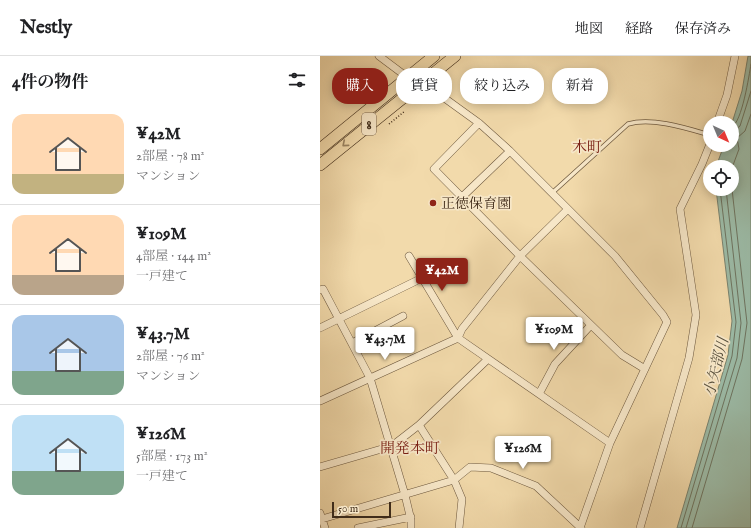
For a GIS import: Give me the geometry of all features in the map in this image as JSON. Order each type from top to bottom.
[{"type":"highway","name":"8","points":[[419,68],[434,56]]},
{"type":"highway","name":"8","points":[[439,68],[455,56]]},
{"type":"highway","name":"8","points":[[320,148],[396,87]]},
{"type":"highway","name":"8","points":[[320,165],[396,102]]},
{"type":"street","points":[[379,56],[396,68]]},
{"type":"street","points":[[720,116],[727,95],[735,56]]},
{"type":"street","points":[[325,528],[321,516],[405,495],[454,480],[470,467],[491,468],[536,486],[580,528],[610,443],[667,322],[615,256],[568,208],[510,151],[479,124],[452,104]]},
{"type":"street","points":[[479,124],[434,169],[520,256],[622,355],[645,369]]},
{"type":"street","points":[[462,197],[510,151]]},
{"type":"street","points":[[640,528],[690,358],[696,315],[680,209],[707,152]]},
{"type":"street","points":[[320,401],[458,338],[462,330],[520,256],[568,208]]},
{"type":"street","points":[[410,256],[458,338],[487,360],[610,443]]},
{"type":"street","points":[[320,328],[422,278]]},
{"type":"street","points":[[320,290],[323,289],[370,378],[392,446],[405,495],[411,528]]},
{"type":"street","points":[[352,343],[403,316]]},
{"type":"street","points":[[539,394],[555,364],[591,325]]},
{"type":"street","points":[[320,467],[392,446],[419,425],[487,360]]},
{"type":"street","points":[[419,425],[454,480],[462,499],[459,528]]},
{"type":"street","points":[[358,528],[410,517]]},
{"type":"lane","points":[[552,192],[628,124],[638,121],[671,125],[703,133]]},
{"type":"path","points":[[389,124],[405,111]]},
{"type":"water","points":[[748,56],[751,56],[751,528],[677,528],[728,355],[732,321],[717,196],[739,196],[739,160],[719,160],[721,152],[739,152],[739,116],[734,116],[742,91]]},
{"type":"place","name":"正徳保育園","points":[[433,203]]},
{"type":"district","name":"木町","points":[[587,147]]},
{"type":"district","name":"開発本町","points":[[410,448]]},
{"type":"water label","name":"小矢部川","points":[[716,367]]}]
